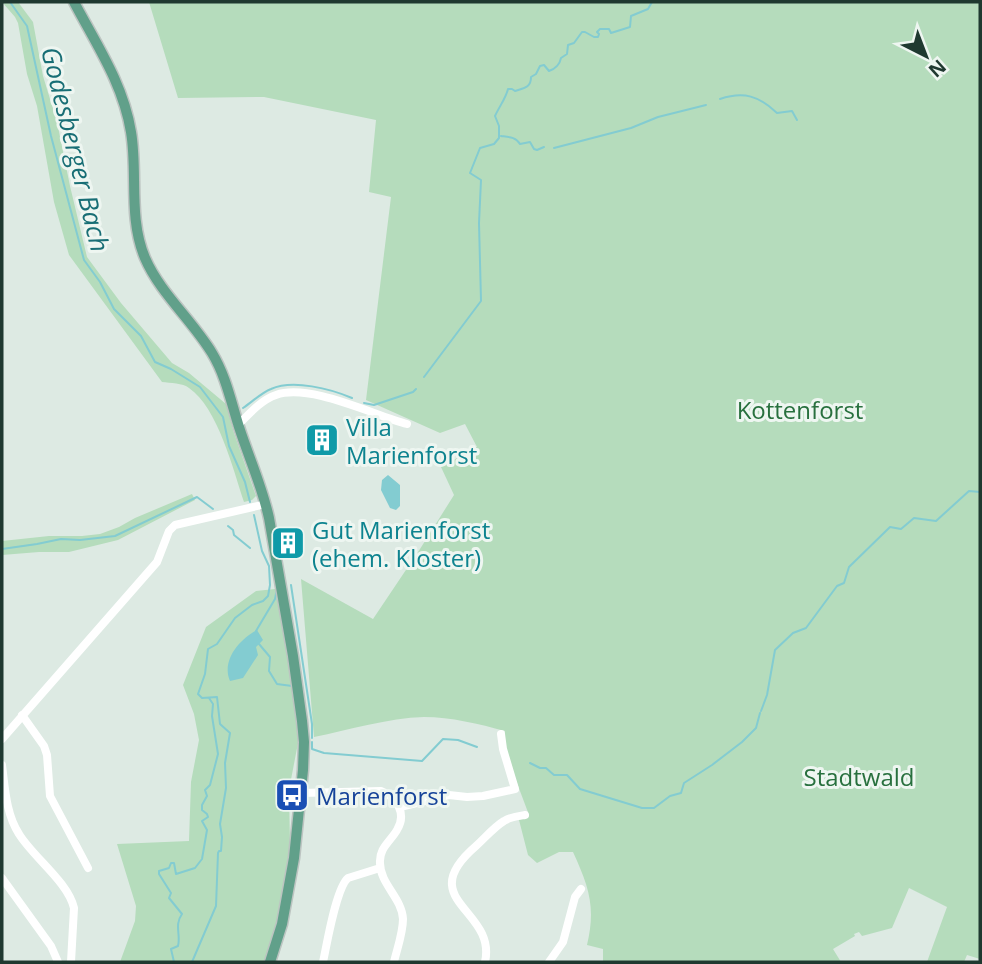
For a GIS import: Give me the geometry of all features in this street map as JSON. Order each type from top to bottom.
[{"type":"main road","points":[[74,2],[111,69],[128,116],[135,173],[135,223],[145,259],[211,351],[226,381],[238,425],[266,504],[290,634],[302,721],[303,751],[290,885],[270,962]]},
{"type":"street","points":[[238,425],[261,403],[275,395],[289,392],[308,393],[345,402],[407,424]]},
{"type":"street","points":[[2,739],[157,562],[169,531],[175,525],[266,504]]},
{"type":"street","points":[[22,715],[44,746],[50,796],[88,868]]},
{"type":"street","points":[[400,807],[449,794],[482,796],[515,789],[501,734]]},
{"type":"street","points":[[2,765],[15,827],[73,902],[71,962]]},
{"type":"street","points":[[300,793],[381,790],[391,796],[400,807],[400,824],[383,847],[380,860],[382,876],[403,917],[394,962]]},
{"type":"street","points":[[485,962],[485,941],[474,920],[459,904],[454,894],[454,868],[506,820],[525,815]]},
{"type":"street","points":[[323,962],[344,881],[380,868]]},
{"type":"street","points":[[2,878],[51,946],[58,962]]},
{"type":"street","points":[[549,962],[562,942],[575,897],[582,889]]},
{"type":"green space","points":[[2,2],[18,2],[33,22],[43,76],[57,122],[87,257],[121,303],[172,363],[189,373],[226,404],[256,496],[252,500],[244,502],[223,440],[199,397],[186,386],[162,382],[69,255],[54,202],[37,106],[27,74],[18,23]]},
{"type":"green space","points":[[149,2],[980,2],[980,959],[967,955],[964,962],[927,962],[947,907],[909,888],[892,928],[862,936],[859,932],[833,949],[841,962],[603,962],[603,949],[587,945],[591,908],[583,876],[573,852],[559,852],[537,863],[528,855],[519,820],[529,815],[505,751],[505,731],[475,723],[424,717],[383,722],[314,737],[301,579],[373,619],[454,495],[441,467],[477,447],[465,424],[440,433],[366,400],[391,197],[369,192],[376,120],[264,97],[178,98]]},
{"type":"green space","points":[[192,494],[195,500],[118,540],[69,552],[2,555],[2,541],[100,534]]},
{"type":"green space","points":[[275,589],[292,676],[298,719],[298,743],[289,790],[290,845],[279,913],[265,962],[120,962],[135,921],[136,906],[117,844],[189,841],[191,782],[199,740],[194,714],[183,685],[206,627],[256,591]]},
{"type":"water","points":[[388,475],[400,485],[400,506],[396,510],[390,508],[381,490],[382,480]]},
{"type":"water","points":[[257,630],[263,640],[256,647],[258,655],[243,678],[230,681],[230,658],[244,639]]},
{"type":"waterway","name":"Godesberger Bach","points":[[10,2],[27,26],[51,136],[84,260],[100,282],[114,309],[141,336],[155,362],[200,387],[223,417],[229,446],[245,482],[250,502]]},
{"type":"waterway","points":[[424,377],[481,301],[481,180],[470,173],[480,148],[494,144],[499,138],[499,126],[495,116],[508,89],[515,91],[526,87],[540,66],[544,65],[549,71],[555,68],[567,54],[568,45],[574,43],[582,32],[598,37],[597,32],[600,29],[609,29],[611,33],[630,27],[631,16],[648,9],[652,2]]},
{"type":"waterway","points":[[720,99],[744,95],[757,99],[777,113],[792,111],[797,120]]},
{"type":"waterway","points":[[554,148],[706,105]]},
{"type":"waterway","points":[[501,136],[514,139],[520,144],[530,142],[537,150],[544,147]]},
{"type":"waterway","points":[[243,408],[267,391],[290,385],[334,391],[352,398]]},
{"type":"waterway","points":[[364,403],[374,405],[416,389]]},
{"type":"waterway","points":[[761,711],[767,695],[775,650],[793,633],[806,628],[837,586],[844,583],[849,567],[890,527],[901,529],[914,518],[936,521],[969,491],[980,492]]},
{"type":"waterway","points":[[2,549],[61,539],[115,536],[197,497],[213,509]]},
{"type":"waterway","name":"Godesberger Bach","points":[[192,962],[216,906],[218,853],[221,851],[222,837],[220,824],[230,733],[220,724],[217,697],[202,698],[198,694],[205,674],[208,649],[217,644],[235,618],[268,596],[269,566],[262,551],[254,515]]},
{"type":"waterway","points":[[228,526],[234,535],[250,548]]},
{"type":"waterway","points":[[291,585],[312,738]]},
{"type":"waterway","points":[[256,631],[275,599],[277,589]]},
{"type":"waterway","points":[[259,644],[270,657],[269,671],[277,684],[292,686]]},
{"type":"waterway","points":[[174,962],[171,949],[178,946],[178,922],[182,914],[169,898],[171,893],[159,871],[174,863],[176,874],[195,868],[202,859],[207,830],[202,821],[208,817],[202,810],[202,805],[218,754],[212,716],[213,704],[209,698]]},
{"type":"waterway","points":[[530,763],[546,768],[554,775],[567,775],[580,789],[642,808],[654,808],[670,796],[681,793],[684,783],[742,742],[756,728],[760,713]]},
{"type":"waterway","points":[[312,742],[312,749],[324,753],[422,761],[443,739],[458,740],[477,747]]},
{"type":"place","name":"Villa Marienforst","points":[[322,440]]},
{"type":"place","name":"Gut Marienforst (ehem. Kloster)","points":[[288,543]]},
{"type":"place","name":"Marienforst","points":[[292,795]]},
{"type":"park label","name":"Kottenforst","points":[[800,409]]},
{"type":"park label","name":"Stadtwald","points":[[859,776]]}]
